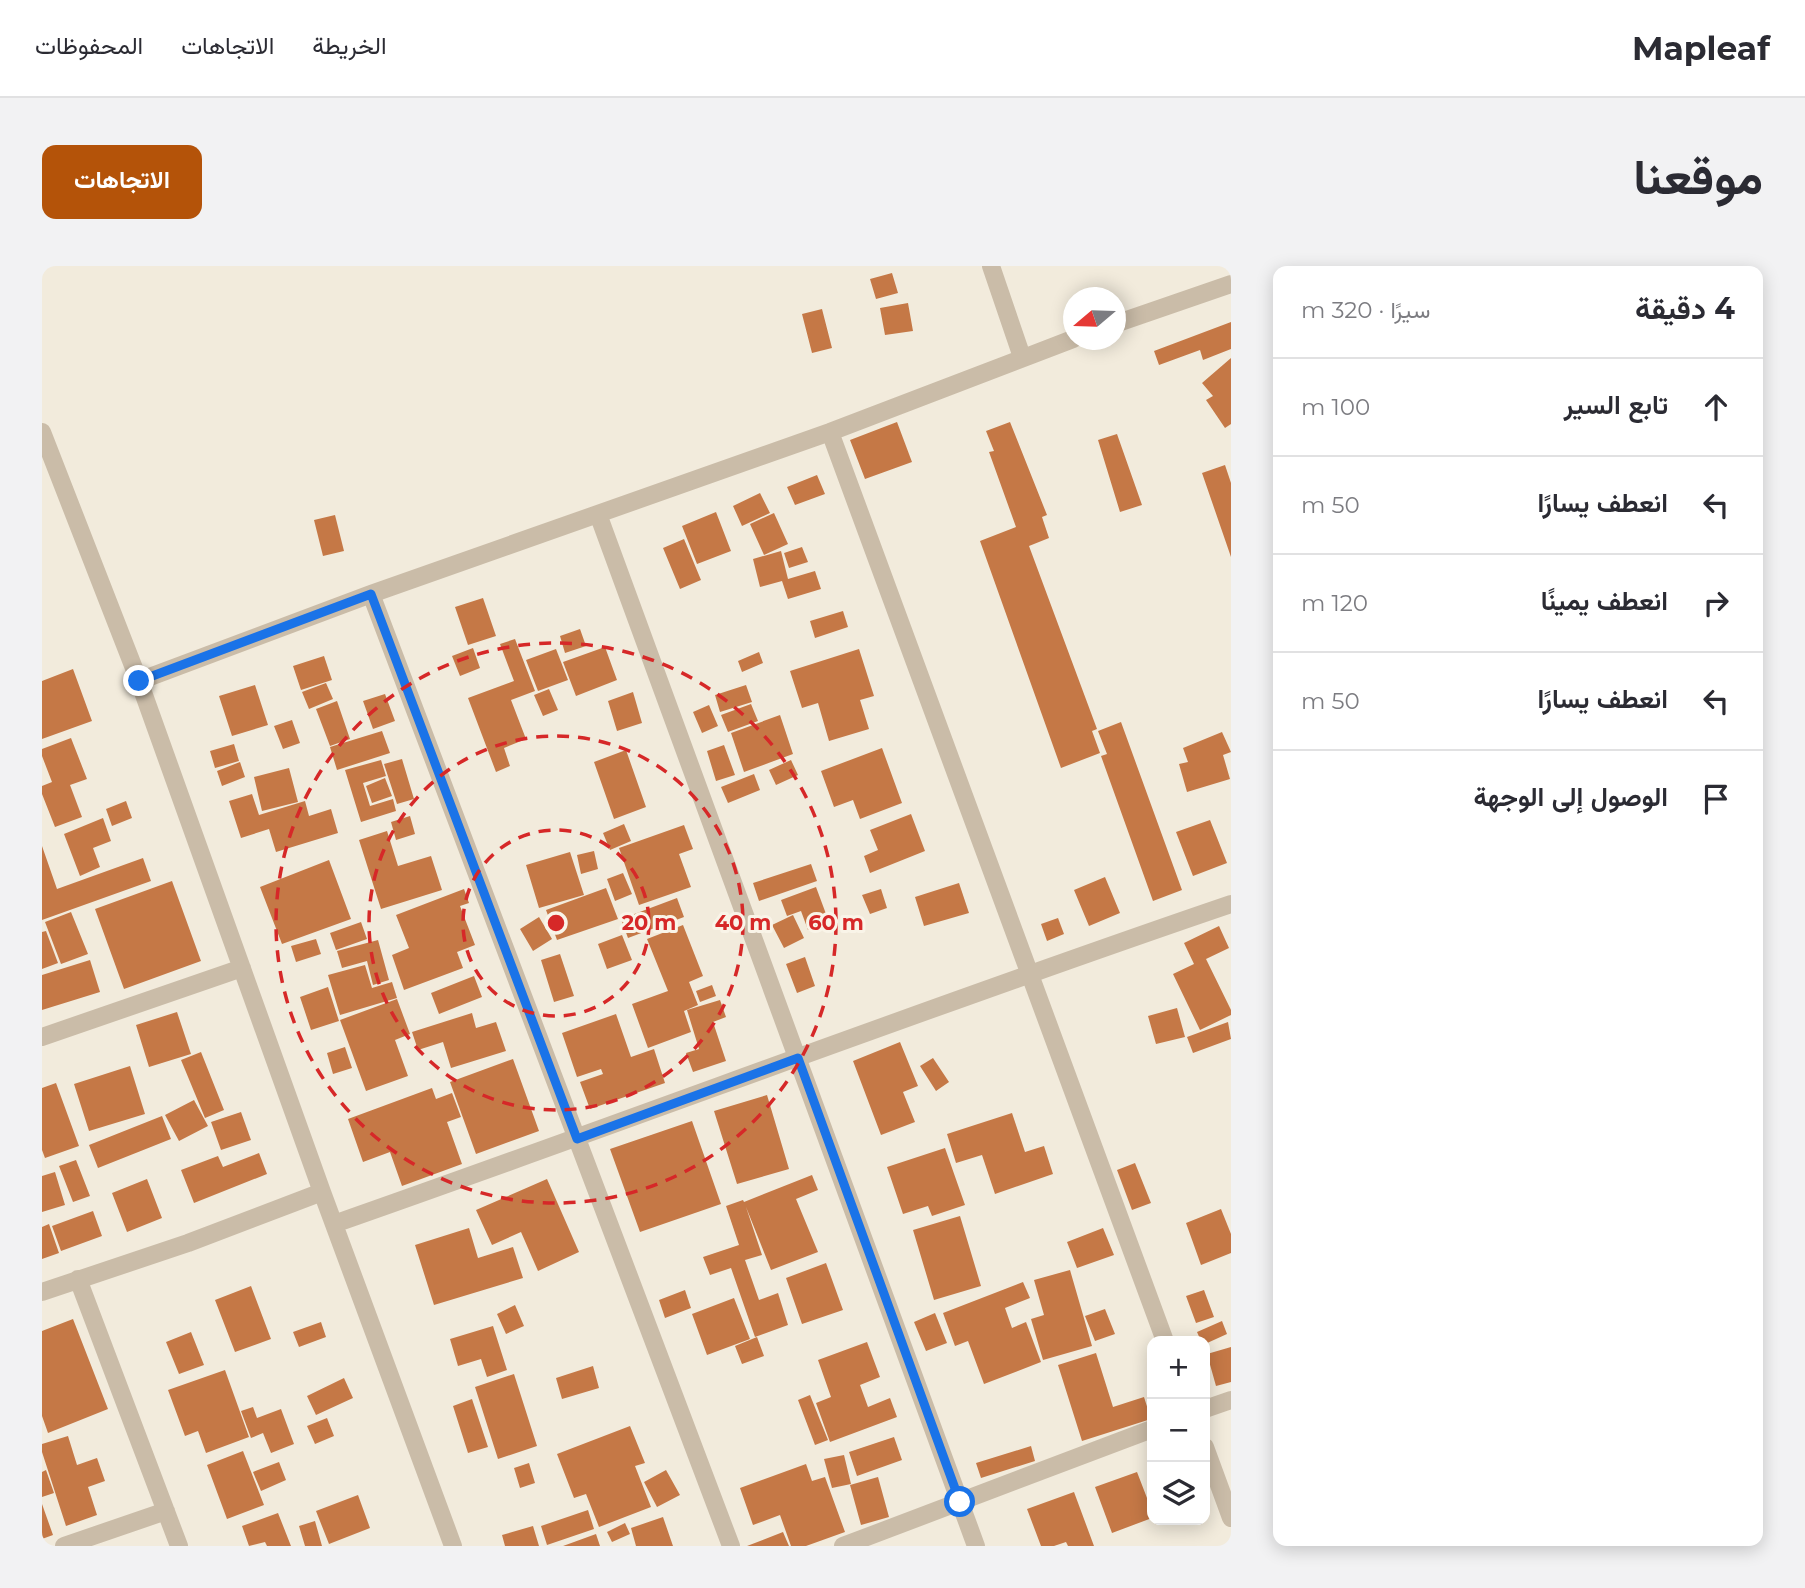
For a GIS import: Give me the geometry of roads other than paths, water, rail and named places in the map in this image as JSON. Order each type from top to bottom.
[{"type":"street","points":[[991,266],[1022,357]]},
{"type":"street","points":[[1126,320],[1231,284]]},
{"type":"street","points":[[139,681],[371,594],[830,432],[1063,343]]},
{"type":"street","points":[[830,432],[1163,1336]]},
{"type":"street","points":[[44,442],[139,681],[322,1192],[453,1546]]},
{"type":"street","points":[[598,514],[976,1546]]},
{"type":"street","points":[[371,594],[731,1546]]},
{"type":"street","points":[[334,1224],[577,1139],[1028,973],[1231,904]]},
{"type":"street","points":[[42,1037],[242,968]]},
{"type":"street","points":[[42,1292],[188,1243],[322,1192]]},
{"type":"street","points":[[78,1279],[179,1546]]},
{"type":"street","points":[[1210,1407],[1231,1400]]},
{"type":"street","points":[[843,1546],[1147,1431]]},
{"type":"street","points":[[1210,1461],[1231,1518]]},
{"type":"street","points":[[64,1546],[166,1511]]}]
